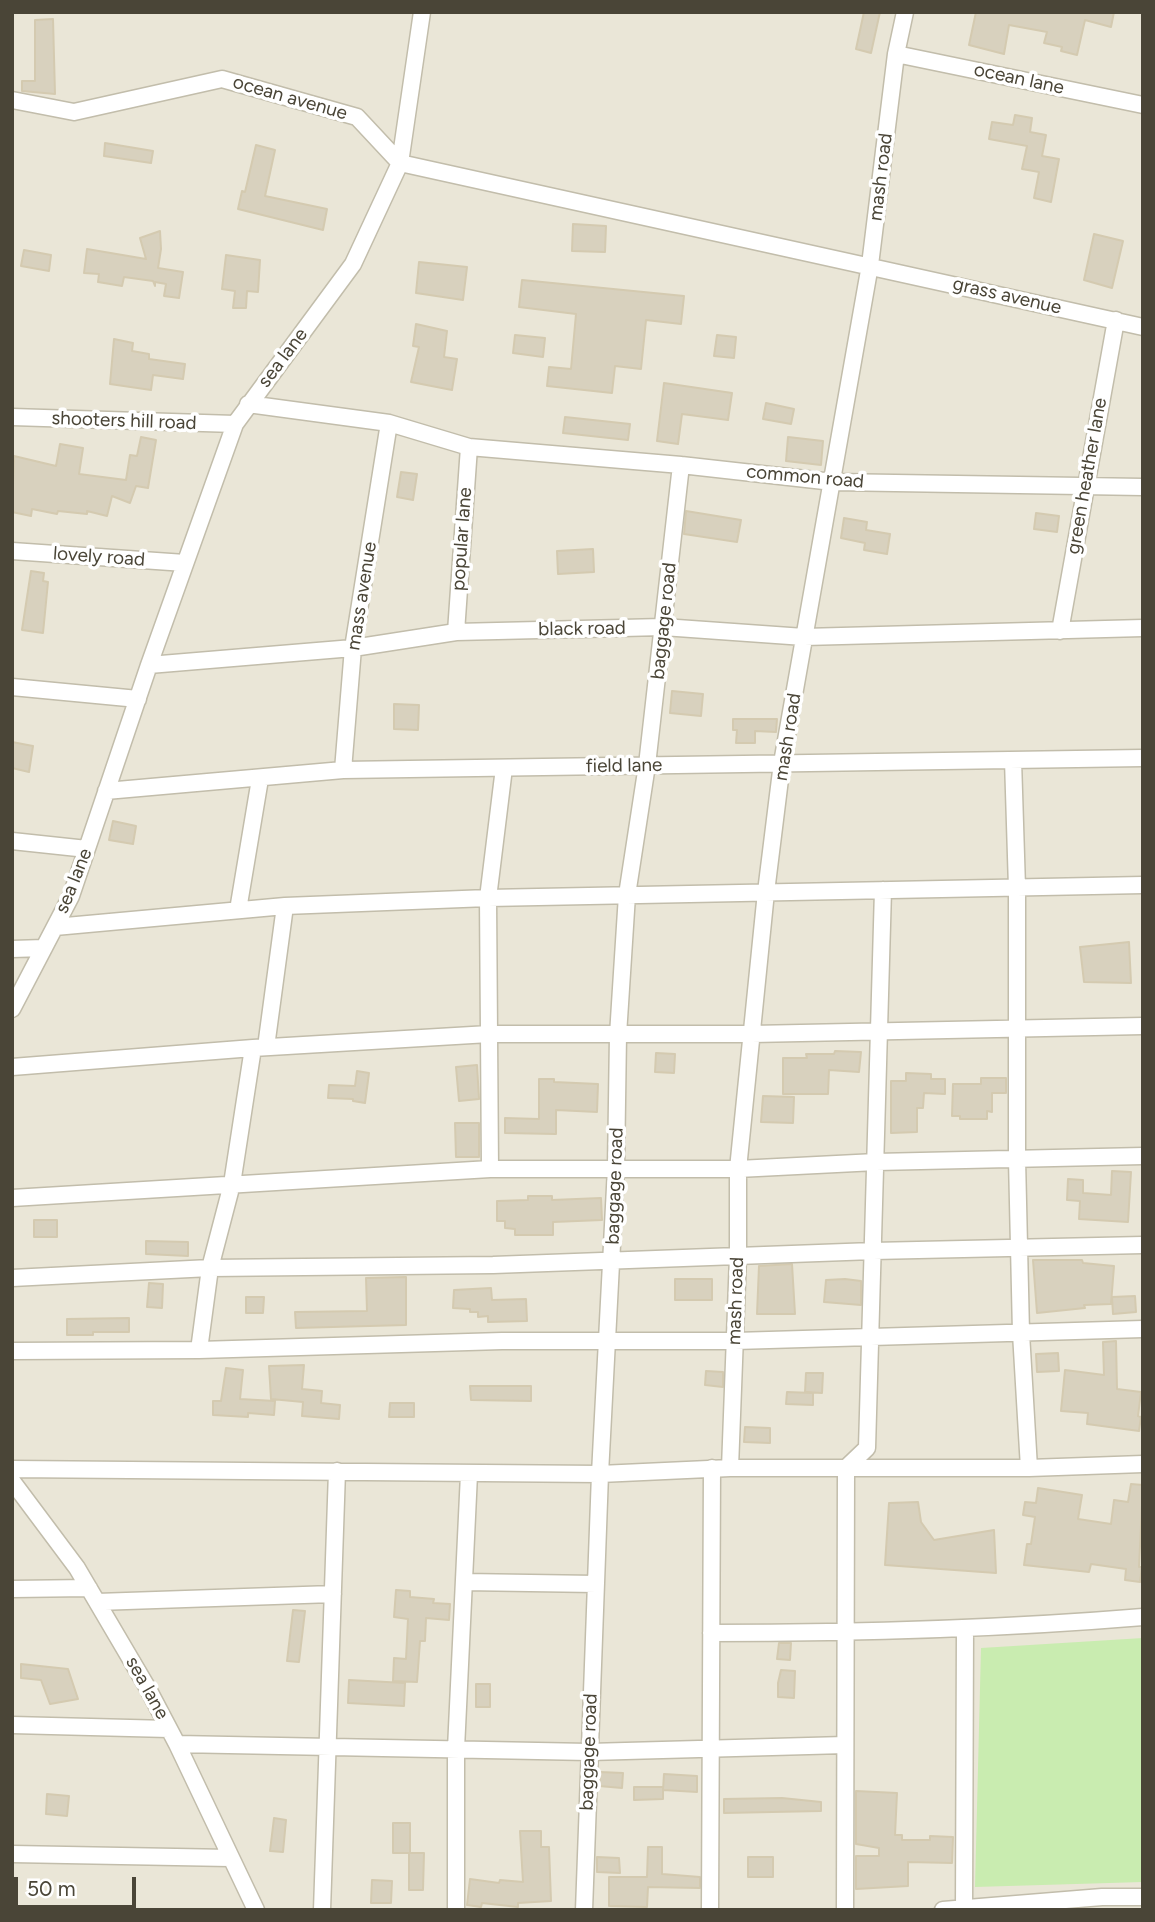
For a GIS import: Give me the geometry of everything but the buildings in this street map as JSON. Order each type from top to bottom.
[{"type":"street","points":[[422,12],[400,163],[870,265]]},
{"type":"street","name":"mash road","points":[[730,1468],[738,1256],[738,1169],[765,892],[782,763],[870,265],[896,54],[905,12]]},
{"type":"street","name":"ocean lane","points":[[896,54],[1143,105]]},
{"type":"street","name":"ocean avenue","points":[[12,100],[74,112],[222,79],[358,117],[400,163]]},
{"type":"street","name":"sea lane","points":[[12,1009],[71,896],[149,665],[235,424],[353,264],[400,163]]},
{"type":"street","name":"grass avenue","points":[[870,265],[1143,327]]},
{"type":"street","name":"green heather lane","points":[[1060,631],[1116,320]]},
{"type":"street","name":"common road","points":[[248,404],[388,424],[469,447],[681,465],[833,482],[1143,487]]},
{"type":"street","name":"shooters hill road","points":[[12,417],[235,424]]},
{"type":"street","name":"mass avenue","points":[[343,770],[353,648],[388,424]]},
{"type":"street","name":"popular lane","points":[[456,632],[469,447]]},
{"type":"street","name":"baggage road","points":[[584,1910],[600,1474],[616,1168],[618,1035],[627,895],[647,765],[681,465]]},
{"type":"street","name":"lovely road","points":[[12,551],[185,563]]},
{"type":"street","name":"black road","points":[[149,665],[353,648],[456,632],[663,627],[804,637],[1143,628]]},
{"type":"street","points":[[12,687],[138,699]]},
{"type":"street","name":"field lane","points":[[106,791],[343,770],[1143,758]]},
{"type":"street","points":[[1013,760],[1017,888],[1017,1159],[1021,1333],[1029,1468]]},
{"type":"street","points":[[490,1170],[488,898],[504,768]]},
{"type":"street","points":[[239,910],[260,779]]},
{"type":"street","points":[[12,841],[87,849]]},
{"type":"street","points":[[55,927],[285,906],[488,898],[1143,885]]},
{"type":"street","points":[[845,1910],[846,1468],[867,1448],[883,890]]},
{"type":"street","points":[[199,1350],[210,1268],[232,1184],[285,906]]},
{"type":"street","points":[[12,948],[44,948]]},
{"type":"street","points":[[12,1067],[489,1034],[752,1034],[1143,1026]]},
{"type":"street","points":[[12,1198],[490,1170],[738,1169],[876,1162],[1143,1156]]},
{"type":"street","points":[[12,1278],[210,1268],[493,1265],[873,1251],[1143,1245]]},
{"type":"street","points":[[12,1351],[199,1350],[502,1341],[735,1341],[1143,1329]]},
{"type":"street","points":[[12,1469],[600,1474],[712,1468],[1029,1468],[1143,1464]]},
{"type":"street","points":[[710,1910],[712,1468]]},
{"type":"street","points":[[322,1910],[337,1471]]},
{"type":"street","points":[[456,1910],[456,1749],[469,1474]]},
{"type":"street","name":"sea lane","points":[[12,1482],[77,1568],[169,1728],[256,1910]]},
{"type":"street","points":[[464,1582],[596,1584]]},
{"type":"street","points":[[12,1589],[93,1595],[332,1594]]},
{"type":"street","points":[[711,1633],[844,1633],[1143,1618]]},
{"type":"street","points":[[964,1909],[965,1628]]},
{"type":"street","points":[[12,1725],[169,1728]]},
{"type":"street","points":[[177,1744],[589,1752],[845,1745]]},
{"type":"street","points":[[12,1854],[230,1858]]},
{"type":"street","points":[[943,1910],[1102,1903],[1143,1897]]},
{"type":"shaded area","points":[[12,12],[1143,12],[1143,1910],[12,1910]]},
{"type":"green space","points":[[1143,1638],[1143,1882],[975,1887],[981,1648]]}]
